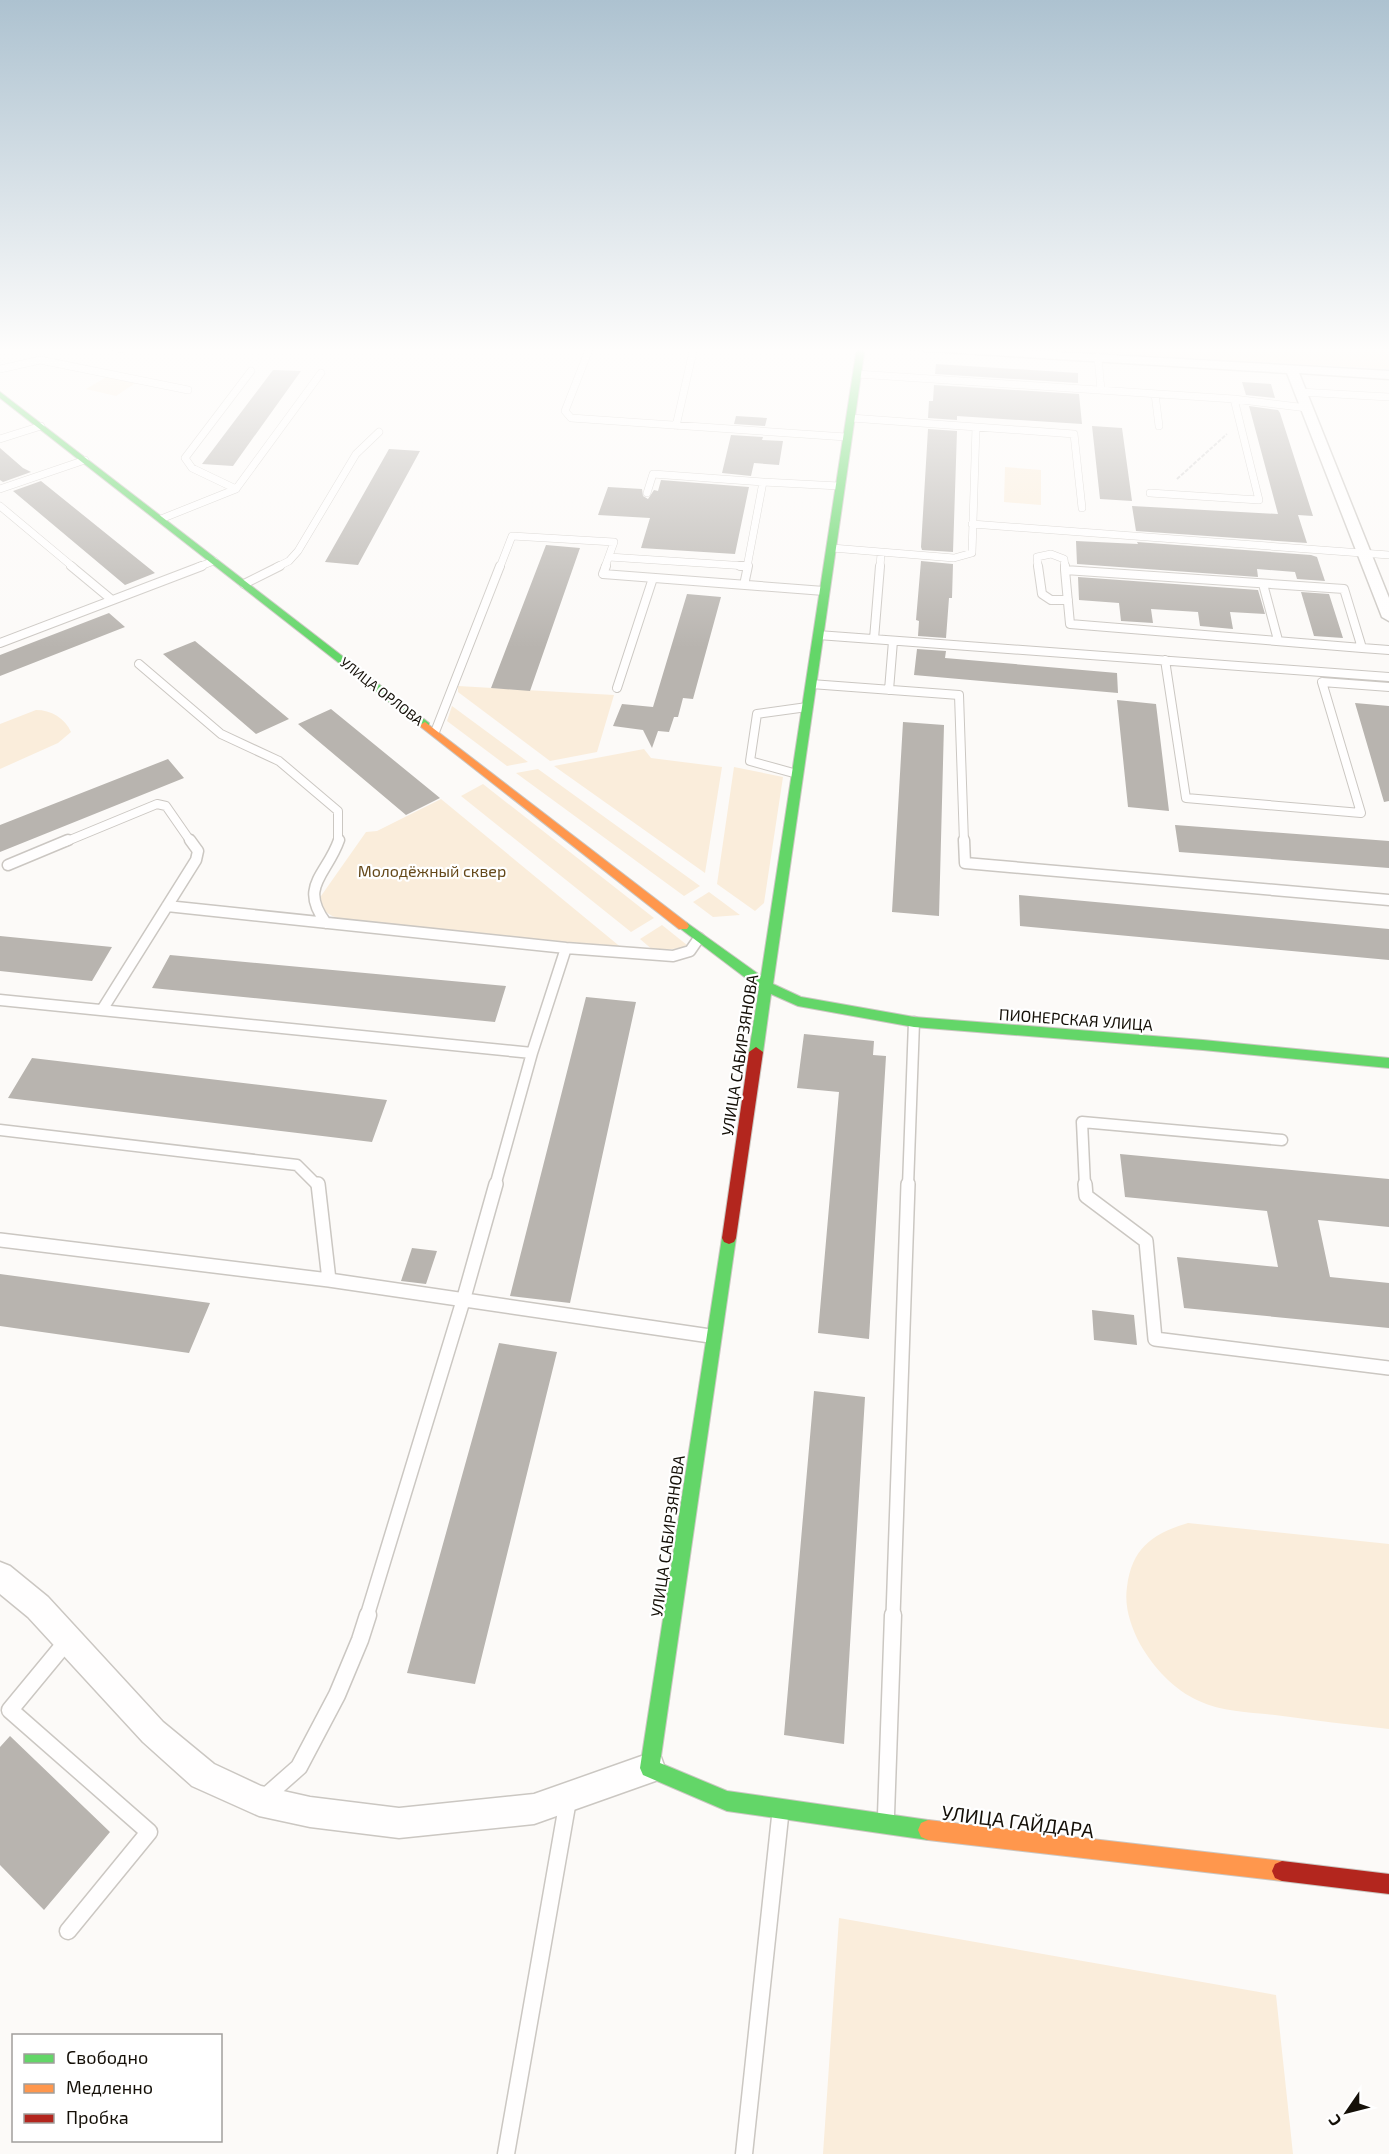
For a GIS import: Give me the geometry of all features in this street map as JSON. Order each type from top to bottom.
[{"type":"street","name":"УЛИЦА ОРЛОВА","points":[[69,448],[699,938],[766,986]]},
{"type":"street","name":"УЛИЦА САБИРЗЯНОВА","points":[[650,1768],[832,548],[844,448]]},
{"type":"street","points":[[1323,448],[1389,617]]},
{"type":"street","name":"ПИОНЕРСКАЯ УЛИЦА","points":[[766,986],[798,1001],[914,1022],[1203,1045],[1389,1063]]},
{"type":"street","points":[[0,1576],[38,1607],[153,1732],[203,1775],[260,1801],[310,1812],[399,1823],[534,1809],[650,1768]]},
{"type":"street","name":"УЛИЦА ГАЙДАРА","points":[[650,1768],[727,1801],[886,1825],[1389,1884]]},
{"type":"lane","points":[[193,448],[185,458],[192,468],[237,489]]},
{"type":"lane","points":[[161,519],[237,489],[267,448]]},
{"type":"lane","points":[[244,584],[289,561],[298,551],[356,454],[363,448]]},
{"type":"lane","points":[[832,548],[954,558],[972,553],[975,448]]},
{"type":"lane","points":[[1075,448],[1082,508]]},
{"type":"lane","points":[[1150,493],[1259,500],[1246,448]]},
{"type":"lane","points":[[0,489],[86,460]]},
{"type":"lane","points":[[647,493],[653,474],[839,486]]},
{"type":"lane","points":[[744,585],[763,482]]},
{"type":"lane","points":[[0,506],[112,600]]},
{"type":"lane","points":[[972,524],[1389,555]]},
{"type":"lane","points":[[435,732],[512,536],[614,542],[603,574],[825,591]]},
{"type":"lane","points":[[874,639],[881,553]]},
{"type":"lane","points":[[1068,600],[1051,600],[1042,594],[1037,557],[1046,553],[1057,554],[1064,559],[1068,600],[1070,624],[1389,650]]},
{"type":"lane","points":[[609,557],[747,566]]},
{"type":"lane","points":[[0,644],[214,561]]},
{"type":"lane","points":[[1065,570],[1344,589],[1362,648]]},
{"type":"lane","points":[[617,688],[653,578]]},
{"type":"lane","points":[[1263,584],[1278,640]]},
{"type":"lane","points":[[818,635],[1389,676]]},
{"type":"lane","points":[[889,690],[893,641]]},
{"type":"lane","points":[[1166,660],[1186,798],[1361,813],[1322,682],[1389,687]]},
{"type":"lane","points":[[139,664],[221,734],[279,761],[338,812],[340,838],[330,864],[314,888],[311,902],[316,913],[326,923]]},
{"type":"lane","points":[[811,684],[960,695],[965,863],[1389,900]]},
{"type":"lane","points":[[798,774],[750,760],[757,714],[807,707]]},
{"type":"lane","points":[[8,865],[157,804],[166,806],[198,851],[196,860],[102,1010]]},
{"type":"lane","points":[[166,906],[566,948],[674,956],[690,951],[699,938]]},
{"type":"lane","points":[[260,1801],[299,1767],[337,1695],[360,1640],[463,1301],[532,1053],[566,948]]},
{"type":"lane","points":[[0,1000],[532,1053]]},
{"type":"lane","points":[[886,1825],[914,1022]]},
{"type":"lane","points":[[1282,1140],[1082,1122],[1086,1196],[1146,1241],[1155,1339],[1389,1368]]},
{"type":"lane","points":[[0,1130],[297,1166],[318,1184],[329,1280]]},
{"type":"lane","points":[[0,1240],[329,1280],[714,1336]]},
{"type":"lane","points":[[68,1639],[10,1710],[149,1832],[68,1931]]},
{"type":"lane","points":[[506,2154],[569,1796]]},
{"type":"lane","points":[[744,2154],[780,1809]]},
{"type":"path","points":[[1161,494],[1213,448]]},
{"type":"green space","points":[[1005,467],[1041,470],[1041,505],[1004,502]]},
{"type":"green space","points":[[458,686],[614,695],[597,752],[550,761],[458,692]]},
{"type":"green space","points":[[452,706],[528,762],[507,766],[447,721]]},
{"type":"green space","points":[[36,710],[47,711],[57,716],[71,732],[58,743],[0,769],[0,724]]},
{"type":"green space","points":[[644,749],[651,758],[722,767],[705,873],[554,766]]},
{"type":"green space","points":[[734,767],[783,777],[764,903],[755,911],[717,884]]},
{"type":"green space","points":[[538,769],[700,886],[684,896],[516,773]]},
{"type":"green space","points":[[483,784],[654,918],[631,932],[461,796]]},
{"type":"green space","name":"Молодёжный сквер","points":[[441,799],[623,949],[350,922],[325,911],[319,903],[321,896],[366,832],[377,831]]},
{"type":"green space","points":[[709,892],[740,915],[713,917],[693,902]]},
{"type":"green space","points":[[662,925],[687,945],[681,948],[654,951],[640,939]]},
{"type":"green space","points":[[1188,1523],[1389,1544],[1389,1729],[1236,1711],[1208,1705],[1181,1691],[1165,1677],[1145,1653],[1134,1631],[1127,1609],[1127,1587],[1134,1562],[1146,1544],[1164,1532]]},
{"type":"green space","points":[[839,1918],[1276,1995],[1293,2154],[823,2154]]},
{"type":"building","points":[[0,448],[31,472],[3,482],[0,480]]},
{"type":"building","points":[[214,448],[246,448],[233,466],[202,464]]},
{"type":"building","points":[[728,448],[782,448],[779,465],[754,463],[751,476],[722,473]]},
{"type":"building","points":[[927,448],[956,448],[953,552],[922,550]]},
{"type":"building","points":[[1094,448],[1125,448],[1132,501],[1100,499]]},
{"type":"building","points":[[1260,448],[1291,448],[1313,516],[1298,515],[1307,543],[1136,531],[1132,506],[1278,514]]},
{"type":"building","points":[[389,449],[420,451],[358,565],[325,562]]},
{"type":"building","points":[[661,480],[749,487],[735,554],[641,548],[650,518],[598,515],[608,487],[642,489],[643,496],[648,499],[654,490],[658,491]]},
{"type":"building","points":[[41,481],[155,573],[125,585],[13,491]]},
{"type":"building","points":[[1076,541],[1138,544],[1137,542],[1311,555],[1317,557],[1325,581],[1297,579],[1295,572],[1257,569],[1258,577],[1077,564]]},
{"type":"building","points":[[546,545],[580,548],[530,691],[491,688]]},
{"type":"building","points":[[921,561],[953,564],[952,598],[949,598],[946,638],[918,636],[919,621],[916,620]]},
{"type":"building","points":[[1078,577],[1258,590],[1265,614],[1230,612],[1233,629],[1200,626],[1198,612],[1151,609],[1153,623],[1121,621],[1119,603],[1079,600]]},
{"type":"building","points":[[1301,592],[1329,594],[1343,638],[1314,636]]},
{"type":"building","points":[[687,594],[721,597],[693,699],[683,698],[678,717],[674,717],[669,732],[658,731],[652,748],[643,730],[613,726],[622,704],[653,707]]},
{"type":"building","points":[[109,613],[125,627],[0,676],[0,655]]},
{"type":"building","points":[[195,641],[289,719],[256,734],[163,654]]},
{"type":"building","points":[[917,649],[946,651],[945,658],[1117,673],[1118,693],[914,675]]},
{"type":"building","points":[[1117,700],[1156,704],[1169,811],[1128,807]]},
{"type":"building","points":[[1355,703],[1389,706],[1389,801],[1384,802]]},
{"type":"building","points":[[331,709],[440,798],[406,815],[298,724]]},
{"type":"building","points":[[903,722],[944,725],[939,916],[892,912]]},
{"type":"building","points":[[168,759],[184,778],[0,852],[0,825]]},
{"type":"building","points":[[1175,825],[1389,841],[1389,868],[1179,852]]},
{"type":"building","points":[[1019,895],[1389,929],[1389,960],[1020,926]]},
{"type":"building","points":[[0,936],[112,947],[92,981],[0,971]]},
{"type":"building","points":[[170,955],[506,986],[495,1022],[152,988]]},
{"type":"building","points":[[586,997],[636,1002],[570,1303],[510,1296]]},
{"type":"building","points":[[804,1034],[874,1041],[873,1055],[886,1056],[869,1339],[818,1333],[839,1092],[797,1088]]},
{"type":"building","points":[[32,1058],[387,1100],[372,1142],[8,1098]]},
{"type":"building","points":[[1120,1154],[1389,1179],[1389,1227],[1318,1220],[1330,1277],[1389,1283],[1389,1328],[1184,1308],[1177,1257],[1278,1267],[1267,1211],[1125,1197]]},
{"type":"building","points":[[412,1248],[437,1251],[426,1284],[401,1281]]},
{"type":"building","points":[[0,1274],[210,1303],[189,1353],[0,1326]]},
{"type":"building","points":[[1092,1310],[1134,1315],[1137,1345],[1094,1340]]},
{"type":"building","points":[[499,1343],[557,1352],[475,1684],[407,1673]]},
{"type":"building","points":[[814,1391],[865,1397],[844,1744],[784,1735]]},
{"type":"building","points":[[10,1736],[110,1832],[44,1910],[0,1865],[0,1747]]},
{"type":"traffic: fast","points":[[69,448],[425,725]]},
{"type":"traffic: fast","points":[[756,1052],[846,448]]},
{"type":"traffic: fast","points":[[683,926],[766,986],[798,1001],[840,1010],[914,1022],[1203,1045],[1389,1063]]},
{"type":"traffic: fast","points":[[729,1238],[650,1768],[727,1801],[928,1830]]},
{"type":"traffic: slow","points":[[425,725],[683,926]]},
{"type":"traffic: slow","points":[[928,1830],[1282,1871]]},
{"type":"traffic: jam","points":[[729,1238],[756,1052]]},
{"type":"traffic: jam","points":[[1282,1871],[1389,1884]]}]
